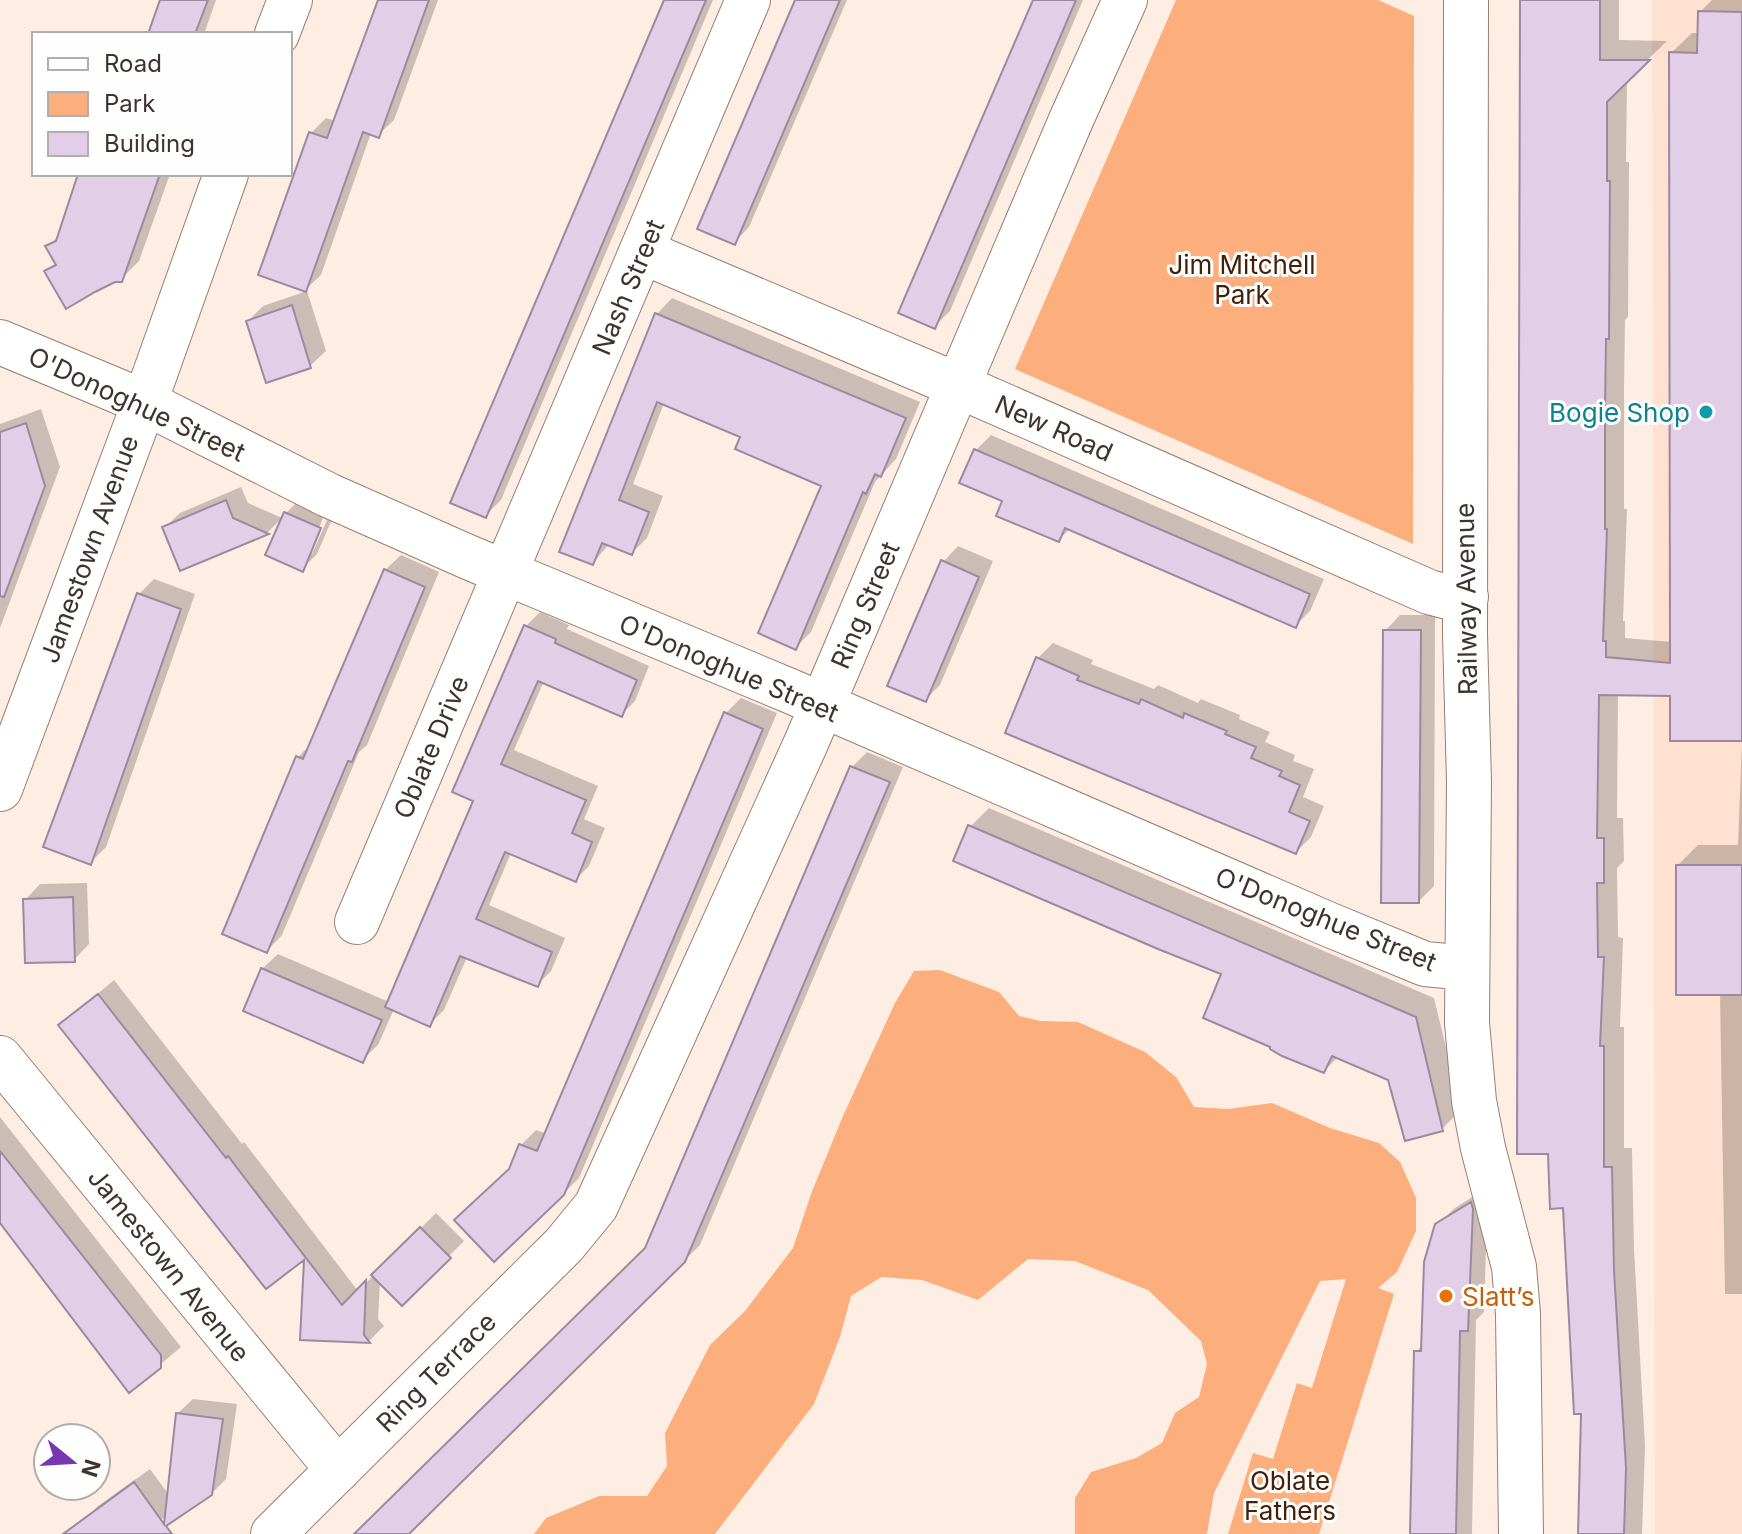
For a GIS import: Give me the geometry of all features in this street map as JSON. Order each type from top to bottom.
[{"type":"street","points":[[278,32],[290,0]]},
{"type":"street","name":"Nash Street","points":[[506,572],[748,0]]},
{"type":"street","name":"Ring Street","points":[[596,1206],[821,707],[1125,0]]},
{"type":"street","name":"Railway Avenue","points":[[1466,0],[1467,1023],[1474,1101],[1483,1148],[1514,1267],[1518,1314],[1521,1534]]},
{"type":"street","name":"Jamestown Avenue","points":[[0,789],[225,176]]},
{"type":"street","name":"New Road","points":[[643,252],[959,386],[1429,592],[1448,597],[1466,597]]},
{"type":"street","name":"O'Donoghue Street","points":[[0,342],[144,402],[328,495],[1396,953],[1425,964],[1467,968]]},
{"type":"street","name":"Oblate Drive","points":[[357,922],[506,572]]},
{"type":"street","name":"Jamestown Avenue","points":[[0,1058],[338,1470]]},
{"type":"street","name":"Ring Terrace","points":[[273,1534],[564,1245],[596,1206]]},
{"type":"shaded area","points":[[1652,0],[1742,0],[1742,1534],[1655,1534]]},
{"type":"green space","name":"Jim Mitchell Park","points":[[1176,0],[1378,0],[1414,16],[1413,544],[1015,369]]},
{"type":"green space","name":"Oblate Fathers","points":[[940,970],[999,992],[1019,1016],[1041,1021],[1078,1022],[1145,1052],[1176,1077],[1194,1107],[1228,1109],[1272,1103],[1330,1128],[1379,1143],[1400,1162],[1416,1198],[1416,1231],[1397,1272],[1378,1288],[1394,1294],[1319,1534],[1228,1534],[1253,1453],[1273,1459],[1297,1383],[1312,1388],[1346,1279],[1320,1281],[1214,1493],[1207,1534],[1075,1534],[1075,1498],[1091,1472],[1136,1458],[1162,1443],[1175,1413],[1199,1397],[1207,1364],[1201,1341],[1148,1290],[1075,1261],[1028,1259],[978,1300],[922,1280],[881,1277],[851,1296],[840,1337],[814,1404],[715,1534],[534,1534],[546,1518],[599,1496],[647,1496],[667,1466],[665,1433],[710,1345],[745,1311],[793,1248],[843,1116],[895,1003],[914,971]]},
{"type":"building","points":[[160,0],[208,0],[196,32],[149,32]]},
{"type":"building","points":[[378,0],[429,0],[379,138],[363,132],[306,292],[258,275],[309,132],[327,138]]},
{"type":"building","points":[[664,0],[706,0],[486,518],[450,503]]},
{"type":"building","points":[[795,0],[840,0],[735,245],[697,229]]},
{"type":"building","points":[[1033,0],[1076,0],[935,329],[898,313]]},
{"type":"building","points":[[1520,0],[1600,0],[1600,60],[1650,60],[1607,102],[1609,339],[1606,339],[1607,529],[1603,641],[1606,641],[1606,657],[1670,663],[1669,52],[1697,53],[1698,11],[1742,12],[1742,741],[1670,741],[1670,696],[1599,695],[1597,838],[1604,838],[1604,883],[1597,883],[1598,957],[1604,957],[1600,1046],[1604,1046],[1604,1167],[1612,1167],[1614,1271],[1626,1468],[1624,1534],[1578,1534],[1581,1414],[1574,1414],[1563,1208],[1550,1209],[1548,1154],[1517,1154]]},
{"type":"building","points":[[77,176],[159,176],[122,282],[115,282],[66,309],[44,271],[56,265],[45,246],[56,241]]},
{"type":"building","points":[[292,305],[311,368],[266,383],[246,321]]},
{"type":"building","points":[[655,313],[906,418],[881,477],[875,474],[866,494],[863,492],[796,650],[758,633],[821,486],[735,449],[740,437],[657,402],[619,500],[649,512],[632,555],[602,543],[593,565],[559,552]]},
{"type":"building","points":[[26,423],[45,486],[4,597],[0,596],[0,432]]},
{"type":"building","points":[[974,449],[1310,594],[1296,628],[1065,528],[1059,542],[996,516],[1002,501],[959,483]]},
{"type":"building","points":[[226,500],[233,518],[269,534],[180,571],[162,527]]},
{"type":"building","points":[[284,512],[321,528],[303,572],[265,555]]},
{"type":"building","points":[[941,560],[979,577],[926,702],[887,686]]},
{"type":"building","points":[[384,569],[425,587],[267,953],[222,934],[296,756],[303,759]]},
{"type":"building","points":[[137,593],[181,609],[91,865],[43,847]]},
{"type":"building","points":[[524,625],[556,639],[555,643],[637,680],[622,717],[538,681],[501,764],[586,800],[572,833],[592,842],[576,882],[505,852],[476,919],[552,952],[538,987],[460,956],[430,1027],[385,1007],[473,801],[452,792]]},
{"type":"building","points":[[1383,630],[1421,630],[1419,903],[1381,903]]},
{"type":"building","points":[[1036,657],[1079,676],[1077,680],[1139,704],[1141,699],[1183,718],[1184,713],[1256,747],[1251,758],[1282,771],[1279,776],[1300,785],[1289,812],[1310,821],[1296,854],[1005,733]]},
{"type":"building","points":[[724,712],[763,729],[564,1195],[494,1262],[454,1220],[509,1169],[519,1144],[537,1151]]},
{"type":"building","points":[[850,766],[890,782],[685,1262],[409,1534],[354,1534],[645,1248]]},
{"type":"building","points":[[968,825],[1416,1017],[1443,1131],[1405,1141],[1388,1080],[1332,1056],[1324,1073],[1203,1018],[1221,974],[953,861]]},
{"type":"building","points":[[1676,865],[1742,865],[1742,995],[1676,995]]},
{"type":"building","points":[[73,897],[75,962],[25,963],[23,899]]},
{"type":"building","points":[[261,968],[382,1020],[363,1063],[243,1011]]},
{"type":"building","points":[[98,994],[342,1305],[366,1280],[364,1335],[370,1343],[300,1340],[304,1260],[266,1289],[58,1025]]},
{"type":"building","points":[[0,1151],[161,1355],[161,1368],[129,1393],[0,1223]]},
{"type":"building","points":[[1471,1202],[1468,1331],[1460,1331],[1456,1534],[1410,1534],[1414,1351],[1421,1351],[1424,1262],[1435,1224]]},
{"type":"building","points":[[420,1227],[451,1258],[402,1306],[371,1275]]},
{"type":"building","points":[[176,1413],[223,1419],[212,1495],[166,1526],[172,1534],[63,1534],[107,1502],[112,1502],[112,1498],[134,1482],[164,1524]]},
{"type":"place","name":"Bogie Shop","points":[[1706,412]]},
{"type":"place","name":"Slatt’s","points":[[1446,1296]]}]
